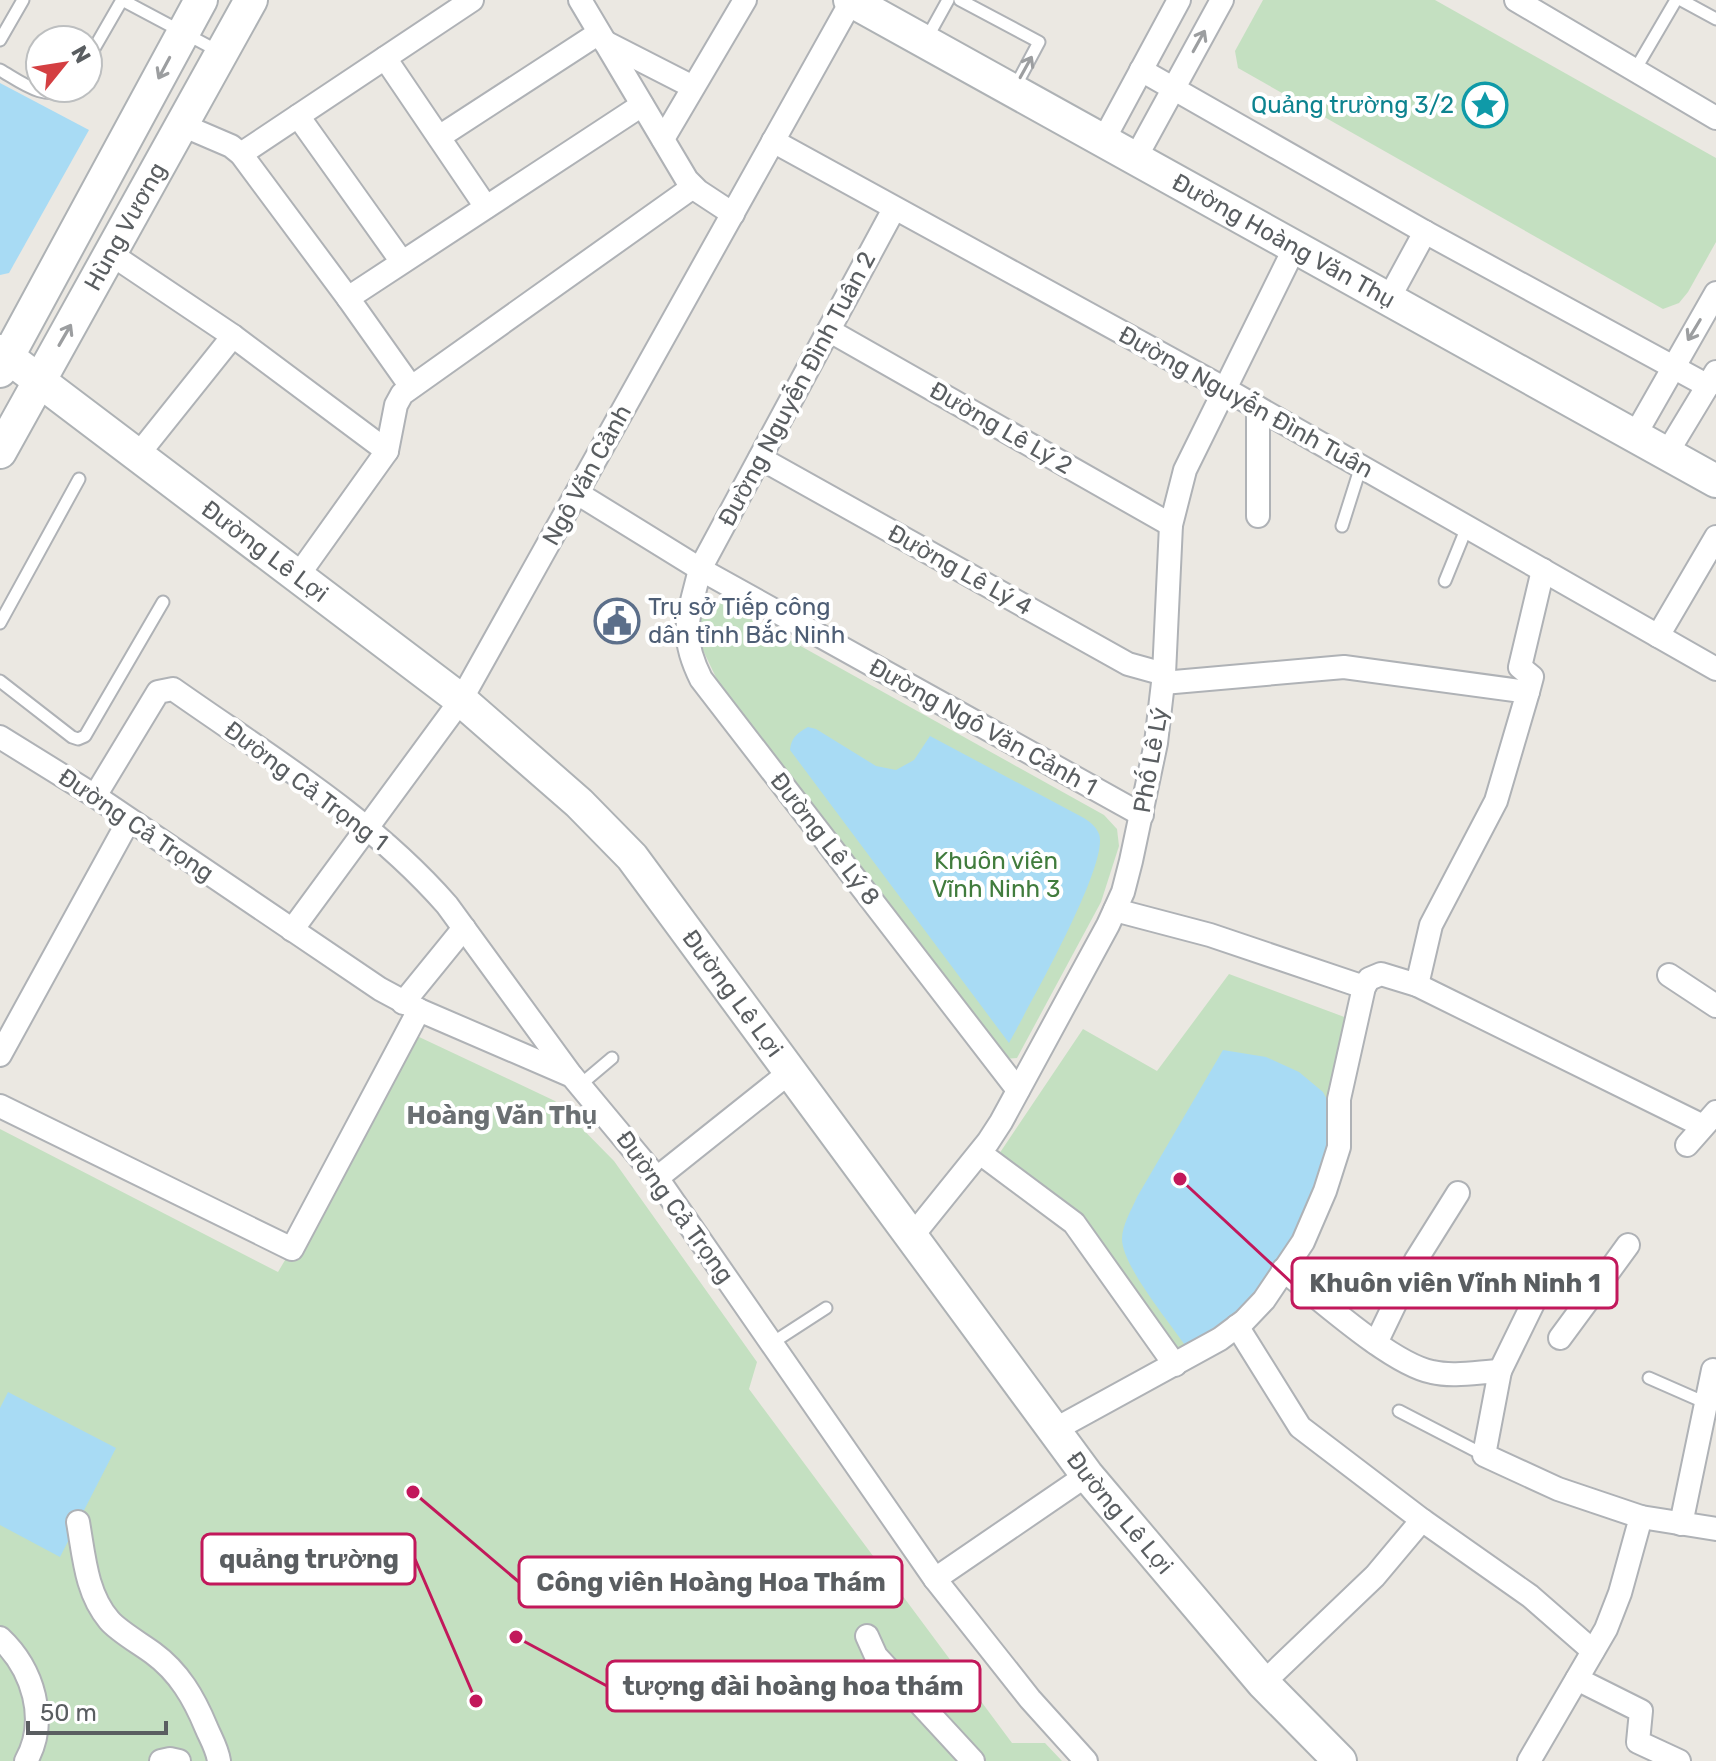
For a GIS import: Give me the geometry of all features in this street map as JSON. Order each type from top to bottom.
[{"type":"main road","name":"Hùng Vương","points":[[3,359],[201,0]]},
{"type":"main road","name":"Hùng Vương","points":[[0,452],[251,0]]},
{"type":"main road","name":"Đường Hoàng Văn Thụ","points":[[851,0],[1716,481]]},
{"type":"main road","name":"Đường Lê Lợi","points":[[3,359],[40,379],[137,456],[461,700],[608,830],[632,857],[913,1235],[1087,1475],[1263,1683],[1340,1761]]},
{"type":"street","points":[[241,154],[472,0]]},
{"type":"street","points":[[580,0],[693,187],[733,214]]},
{"type":"street","points":[[663,139],[745,0]]},
{"type":"street","name":"Ngô Văn Cảnh","points":[[292,930],[461,700],[851,0]]},
{"type":"street","points":[[1103,141],[1179,0]]},
{"type":"street","points":[[1135,159],[1222,0]]},
{"type":"street","points":[[1516,0],[1716,118]]},
{"type":"street","points":[[439,137],[602,37]]},
{"type":"street","points":[[602,37],[693,87]]},
{"type":"street","points":[[385,58],[486,207]]},
{"type":"street","points":[[1141,70],[1425,232],[1671,367],[1712,379],[1667,453]]},
{"type":"street","points":[[348,298],[642,105]]},
{"type":"street","points":[[298,116],[402,262]]},
{"type":"street","points":[[182,125],[231,146],[241,154],[411,387]]},
{"type":"street","name":"Đường Nguyễn Đình Tuân","points":[[773,141],[1225,389],[1716,669]]},
{"type":"street","points":[[297,577],[387,451],[396,405],[402,394],[693,187]]},
{"type":"street","name":"Đường Nguyễn Đình Tuân 2","points":[[700,569],[894,209]]},
{"type":"street","points":[[1388,300],[1425,232]]},
{"type":"street","name":"Phố Lê Lý","points":[[913,1235],[980,1153],[1001,1122],[1115,910],[1142,815],[1156,743],[1163,679],[1171,525],[1185,470],[1294,249]]},
{"type":"street","points":[[111,254],[233,336],[387,451]]},
{"type":"street","points":[[1635,435],[1671,367],[1716,293]]},
{"type":"street","name":"Đường Lê Lý 2","points":[[830,331],[1171,525]]},
{"type":"street","points":[[137,456],[233,336]]},
{"type":"street","points":[[1258,408],[1258,516]]},
{"type":"street","name":"Đường Lê Lý 4","points":[[760,458],[1128,664],[1163,679]]},
{"type":"street","name":"Đường Ngô Văn Cảnh 1","points":[[577,493],[700,569],[1142,815]]},
{"type":"street","points":[[1658,636],[1716,537]]},
{"type":"street","name":"Đường Lê Lý 8","points":[[700,569],[686,629],[689,654],[701,679],[1018,1090]]},
{"type":"street","points":[[1417,985],[1431,925],[1496,801],[1532,677],[1520,667],[1543,570]]},
{"type":"street","points":[[1163,679],[1344,667],[1528,692]]},
{"type":"street","name":"Đường Cả Trọng 1","points":[[95,796],[158,692],[173,689],[367,827],[427,882],[576,1081]]},
{"type":"street","name":"Đường Cả Trọng","points":[[0,737],[95,796],[292,930],[411,1006],[576,1081],[657,1178],[935,1579],[1030,1699],[1086,1761]]},
{"type":"street","points":[[0,1055],[129,820]]},
{"type":"street","points":[[1115,910],[1210,935],[1364,987]]},
{"type":"street","points":[[0,1106],[292,1249],[411,1006],[464,928]]},
{"type":"street","points":[[1054,1430],[1220,1339],[1264,1300],[1303,1242],[1325,1191],[1339,1147],[1339,1099],[1364,987],[1369,979],[1381,974],[1417,985],[1709,1119],[1687,1145]]},
{"type":"street","points":[[1669,975],[1716,1006]]},
{"type":"street","points":[[657,1178],[790,1072]]},
{"type":"street","points":[[980,1153],[1074,1223],[1175,1365]]},
{"type":"street","points":[[1376,1343],[1416,1260],[1458,1193]]},
{"type":"street","points":[[1560,1338],[1628,1245]]},
{"type":"street","points":[[1283,1270],[1376,1343],[1411,1365],[1435,1373],[1500,1371]]},
{"type":"street","points":[[1588,1300],[1548,1277],[1500,1371],[1484,1455],[1558,1489],[1641,1517],[1716,1529]]},
{"type":"street","points":[[1237,1326],[1300,1427],[1422,1520],[1530,1596],[1593,1651]]},
{"type":"street","points":[[1681,1524],[1707,1445],[1706,1403],[1713,1370]]},
{"type":"street","points":[[935,1579],[1087,1475]]},
{"type":"street","points":[[1529,1761],[1615,1608],[1641,1517]]},
{"type":"street","points":[[1263,1683],[1375,1576],[1422,1520]]},
{"type":"street","points":[[78,1522],[85,1567],[110,1623],[165,1662],[197,1703],[217,1747],[219,1761]]},
{"type":"street","points":[[867,1636],[876,1656],[973,1761]]},
{"type":"street","points":[[0,1638],[13,1650],[25,1671],[38,1718],[35,1745],[26,1761]]},
{"type":"street","points":[[1577,1679],[1641,1711],[1638,1742],[1679,1761]]},
{"type":"street","points":[[161,1761],[179,1761]]},
{"type":"lane","points":[[0,40],[23,0]]},
{"type":"lane","points":[[104,31],[122,0],[222,53]]},
{"type":"lane","points":[[925,42],[948,0]]},
{"type":"lane","points":[[960,0],[1039,42],[1012,91]]},
{"type":"lane","points":[[1635,70],[1678,0],[1716,19]]},
{"type":"lane","points":[[0,70],[24,82]]},
{"type":"lane","points":[[1342,526],[1361,466]]},
{"type":"lane","points":[[1,616],[79,479]]},
{"type":"lane","points":[[1445,581],[1467,527]]},
{"type":"lane","points":[[0,681],[72,737],[78,739],[85,736],[163,602]]},
{"type":"lane","points":[[576,1081],[612,1058]]},
{"type":"lane","points":[[772,1343],[826,1308]]},
{"type":"lane","points":[[1649,1378],[1706,1403]]},
{"type":"lane","points":[[1399,1411],[1484,1455]]},
{"type":"green space","points":[[1263,0],[1435,0],[1716,158],[1716,242],[1688,292],[1679,303],[1663,309],[1238,68],[1235,51]]},
{"type":"green space","name":"Khuôn viên Vĩnh Ninh 3","points":[[707,594],[1104,815],[1117,829],[1119,846],[1101,902],[1017,1058],[1004,1059],[721,688],[702,648],[693,619]]},
{"type":"green space","points":[[1229,974],[1347,1018],[1337,1131],[1182,1356],[1095,1232],[1061,1198],[999,1154],[1083,1029],[1157,1071]]},
{"type":"green space","points":[[417,1036],[555,1101],[614,1161],[757,1362],[749,1389],[1012,1743],[1045,1743],[1062,1761],[0,1761],[0,1129],[278,1272]]},
{"type":"water","points":[[0,83],[24,96],[24,104],[40,104],[89,130],[9,273],[0,275]]},
{"type":"water","points":[[808,727],[876,766],[896,770],[914,760],[930,736],[1082,817],[1096,829],[1099,850],[1092,875],[1048,970],[1009,1043],[790,750],[795,736]]},
{"type":"water","points":[[1223,1050],[1266,1057],[1299,1072],[1323,1092],[1335,1115],[1320,1187],[1276,1271],[1245,1307],[1217,1330],[1187,1348],[1138,1279],[1124,1250],[1122,1234],[1137,1197]]},
{"type":"water","points":[[8,1392],[116,1448],[60,1557],[0,1525],[0,1408]]},
{"type":"place","name":"Quảng trường 3/2","points":[[1485,105]]},
{"type":"place","name":"Trụ sở Tiếp công dân tỉnh Bắc Ninh","points":[[617,621]]},
{"type":"place","name":"Khuôn viên Vĩnh Ninh 1","points":[[1180,1179]]},
{"type":"place","name":"Công viên Hoàng Hoa Thám","points":[[413,1492]]},
{"type":"place","name":"tượng đài hoàng hoa thám","points":[[516,1637]]},
{"type":"place","name":"quảng trường","points":[[476,1701]]},
{"type":"district","name":"Hoàng Văn Thụ","points":[[502,1115]]}]
